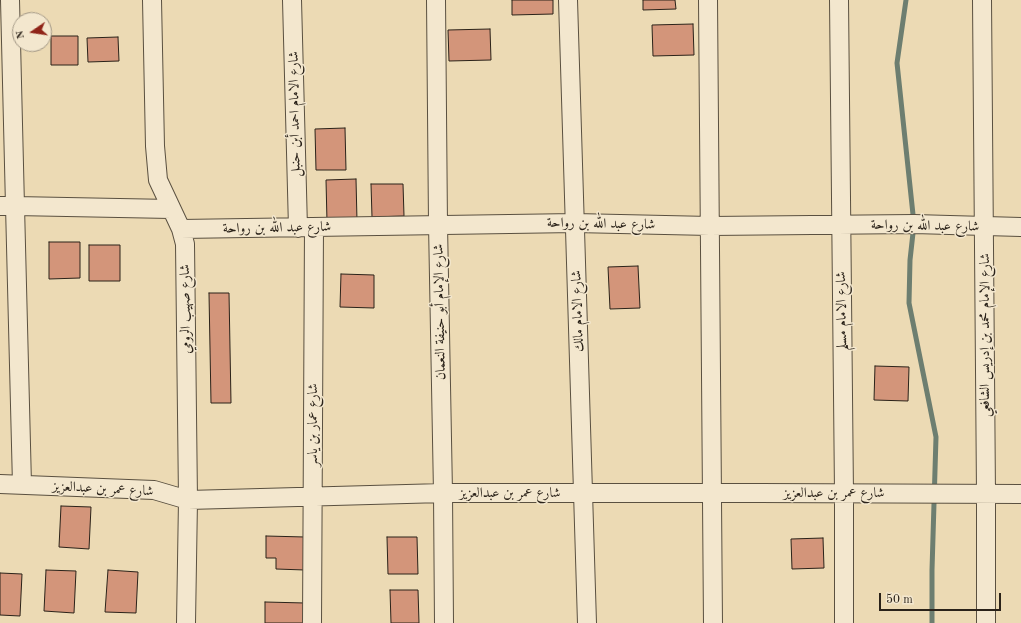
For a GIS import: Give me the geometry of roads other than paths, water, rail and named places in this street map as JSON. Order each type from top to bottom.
[{"type":"street","points":[[10,0],[8,206],[22,485]]},
{"type":"street","name":"شارع صهيب الرومي","points":[[152,0],[155,146],[158,180],[180,229],[185,244],[188,500],[186,623]]},
{"type":"street","name":"شارع الامام احمد أبن حنبل","points":[[292,0],[306,227]]},
{"type":"street","name":"شارع الإمام أبو حنيفة النعمان","points":[[436,0],[444,623]]},
{"type":"street","name":"شارع الامام مالك","points":[[568,0],[587,623]]},
{"type":"street","points":[[708,0],[713,623]]},
{"type":"street","name":"شارع الامام مسلم","points":[[839,0],[844,623]]},
{"type":"street","name":"شارع الإمام محمد بن إدريس الشافعي","points":[[982,0],[986,623]]},
{"type":"street","points":[[8,206],[171,209]]},
{"type":"street","name":"شارع عبد الله بن رواحة","points":[[180,229],[575,223],[710,226],[914,224],[1021,227]]},
{"type":"street","name":"شارع عمار بن ياسر","points":[[306,227],[312,497],[312,623]]},
{"type":"street","name":"شارع عمر بن عبدالعزيز","points":[[0,484],[154,490],[188,500],[443,494],[1021,494]]},
{"type":"waterway","points":[[906,0],[897,63],[914,224],[910,260],[909,303],[936,437],[932,623]]}]
